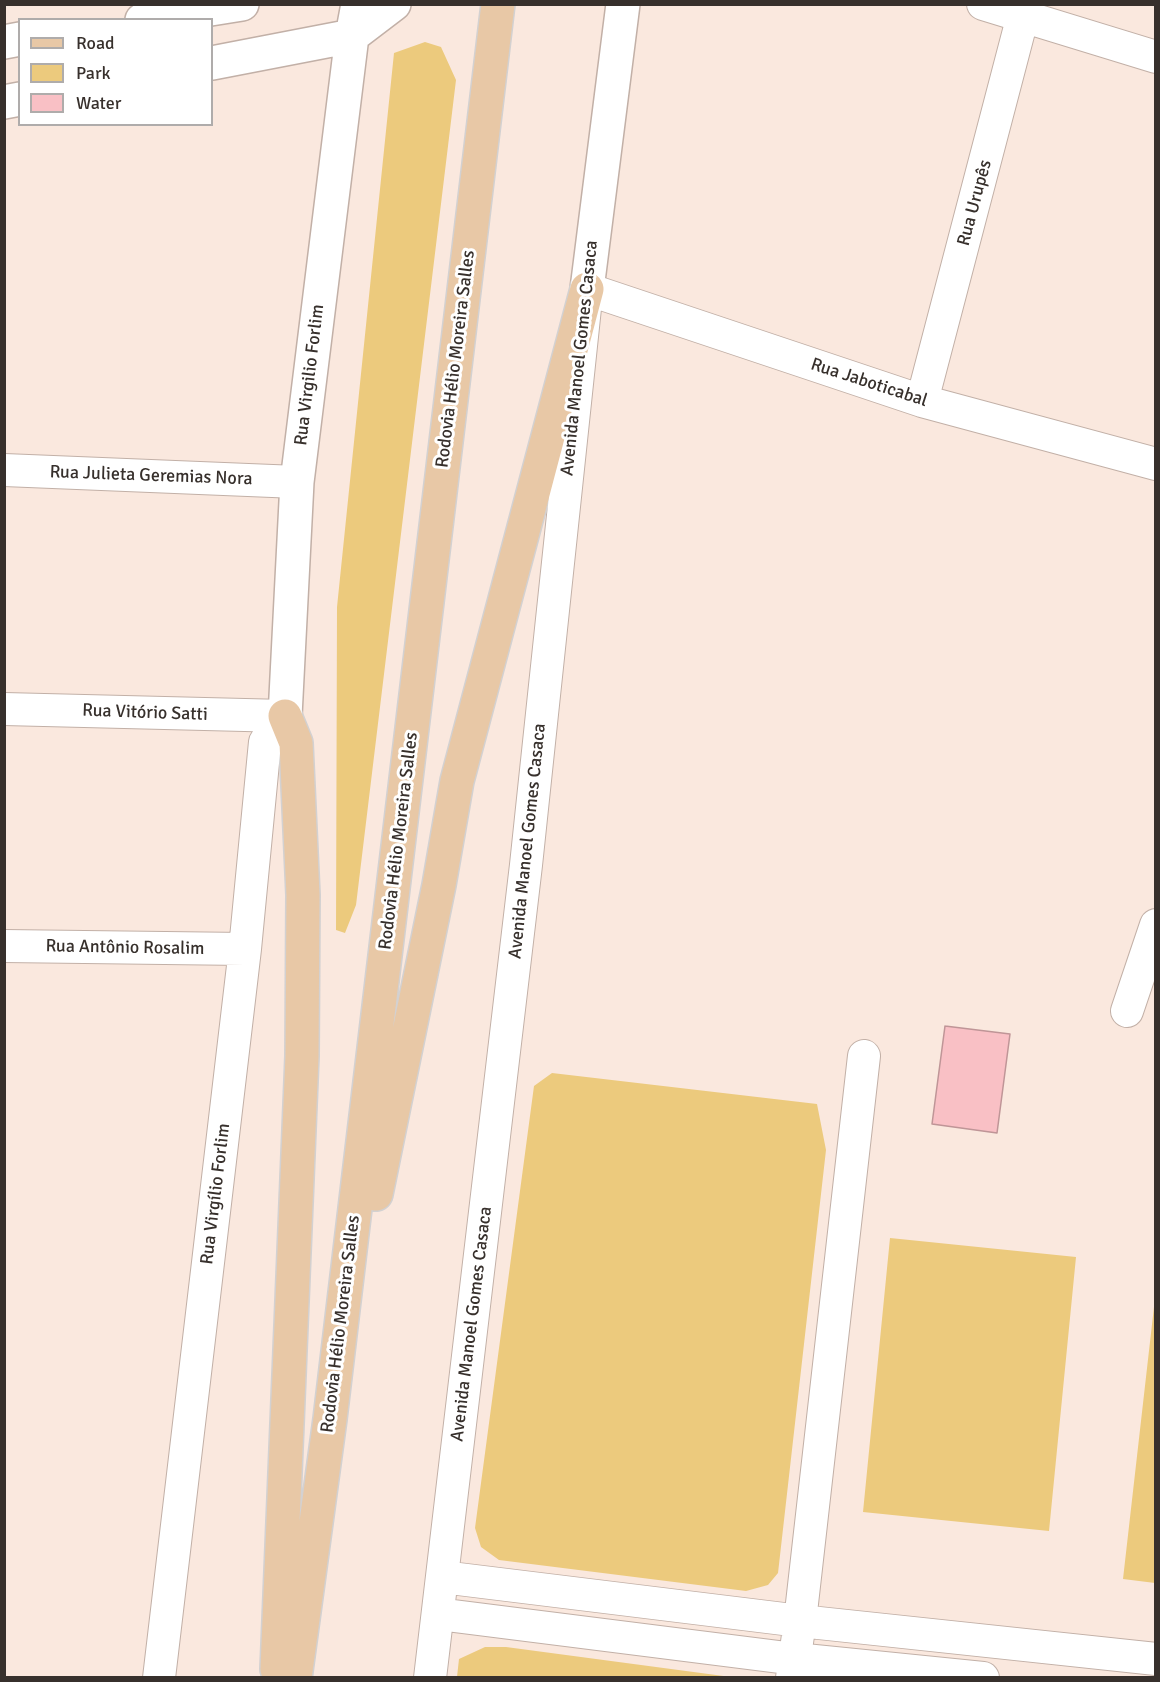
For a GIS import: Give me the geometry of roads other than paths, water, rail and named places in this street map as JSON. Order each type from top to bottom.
[{"type":"main road","points":[[149,18],[242,4]]},
{"type":"main road","points":[[213,63],[355,20],[394,4]]},
{"type":"main road","name":"Rodovia Hélio Moreira Salles","points":[[295,1677],[330,1419],[498,4]]},
{"type":"main road","name":"Avenida Manoel Gomes Casaca","points":[[586,289],[623,4]]},
{"type":"main road","name":"Rua Virgilio Forlim","points":[[285,717],[297,482],[355,20]]},
{"type":"main road","points":[[330,1419],[439,885],[457,782],[586,289]]},
{"type":"main road","points":[[276,1677],[302,1056],[303,895],[296,743],[285,717]]},
{"type":"street","points":[[983,4],[1025,11],[1155,57]]},
{"type":"street","name":"Rua Urupês","points":[[922,401],[1025,11]]},
{"type":"street","name":"Rua Jaboticabal","points":[[586,289],[922,401],[1155,464]]},
{"type":"street","name":"Avenida Manoel Gomes Casaca","points":[[430,1677],[527,853],[586,289]]},
{"type":"street","name":"Rua Julieta Geremias Nora","points":[[4,470],[297,482]]},
{"type":"street","name":"Rua Vitório Satti","points":[[4,709],[285,717]]},
{"type":"street","name":"Rua Virgílio Forlim","points":[[159,1677],[245,949],[265,742],[285,717]]},
{"type":"street","points":[[1127,1011],[1155,925]]},
{"type":"street","name":"Rua Antônio Rosalim","points":[[4,946],[245,949]]},
{"type":"street","points":[[794,1668],[864,1056]]},
{"type":"street","points":[[442,1576],[800,1621],[1155,1659]]},
{"type":"street","points":[[438,1614],[794,1668],[983,1677]]},
{"type":"water","points":[[945,1026],[1010,1034],[997,1133],[932,1124]]}]
